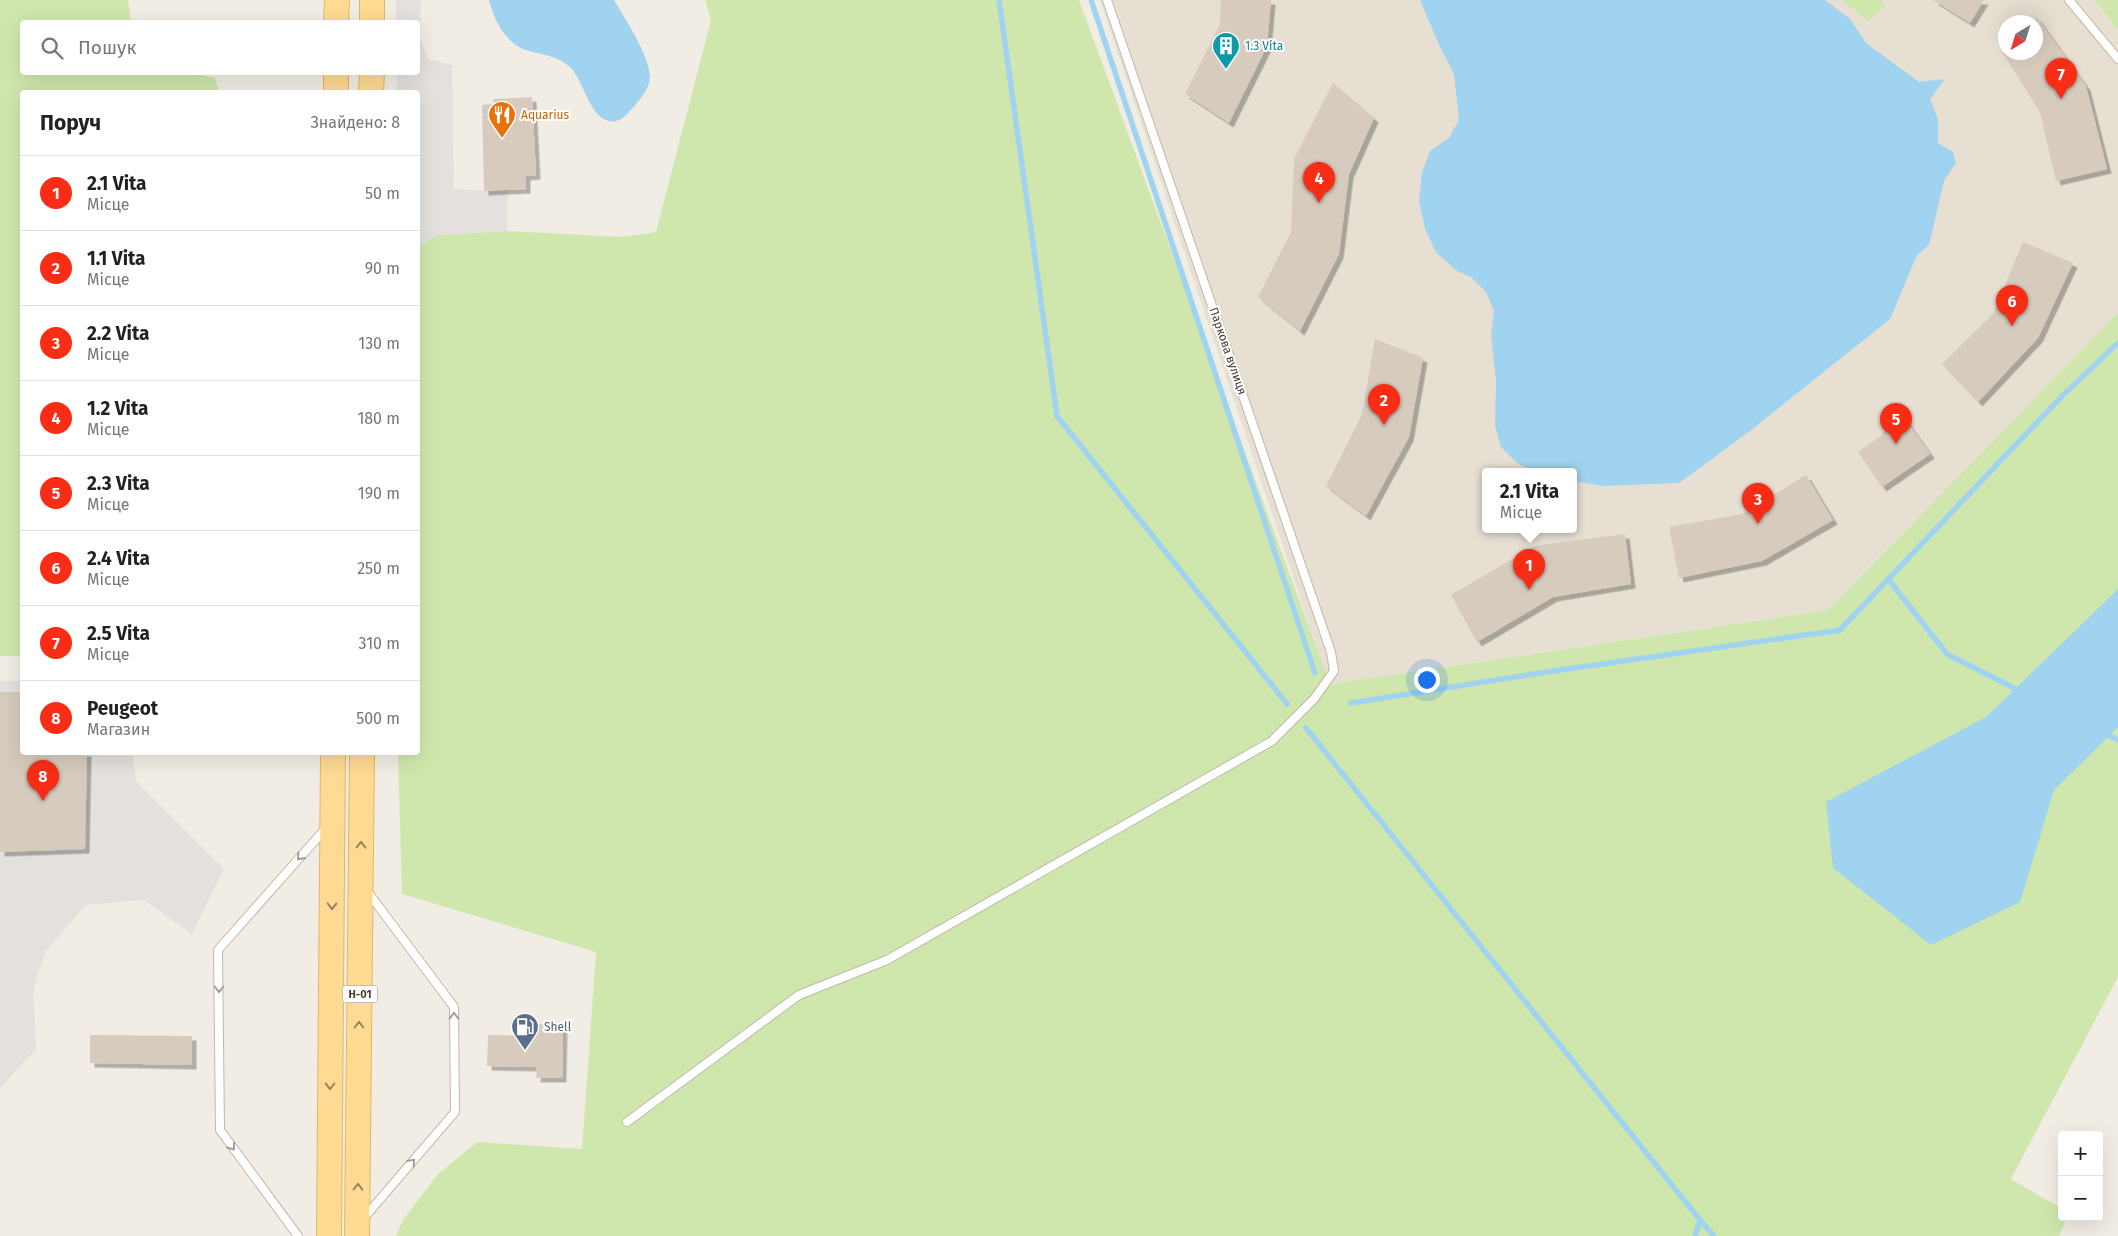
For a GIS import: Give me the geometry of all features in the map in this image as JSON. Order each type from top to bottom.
[{"type":"main road","points":[[336,0],[336,20]]},
{"type":"main road","points":[[372,0],[372,20]]},
{"type":"main road","points":[[336,75],[336,90]]},
{"type":"main road","points":[[371,90],[372,75]]},
{"type":"main road","name":"Н-01","points":[[329,1236],[333,755]]},
{"type":"main road","name":"Н-01","points":[[357,1231],[362,755]]},
{"type":"lane","name":"Паркова вулиця","points":[[627,1122],[799,995],[887,960],[1272,741],[1314,699],[1334,671],[1331,652],[1107,0]]},
{"type":"lane","points":[[2069,0],[2118,59]]},
{"type":"lane","points":[[298,1236],[220,1130],[218,950],[333,821]]},
{"type":"lane","points":[[357,1231],[455,1112],[454,1006],[360,882]]},
{"type":"shaded area","points":[[396,0],[421,0],[420,38],[420,20],[396,20]]},
{"type":"shaded area","points":[[1100,0],[2094,0],[2118,30],[2118,313],[1828,610],[1329,684]]},
{"type":"shaded area","points":[[420,38],[428,59],[452,65],[454,189],[484,191],[508,188],[507,231],[437,235],[420,246],[420,90],[397,90],[397,75],[420,75]]},
{"type":"shaded area","points":[[0,681],[20,681],[20,755],[133,755],[136,781],[224,869],[192,934],[144,900],[86,905],[45,952],[33,991],[36,1049],[0,1088]]},
{"type":"green space","points":[[0,0],[128,0],[131,20],[20,20],[20,75],[203,75],[215,78],[218,90],[20,90],[20,656],[0,656]]},
{"type":"green space","points":[[705,0],[1079,0],[1330,684],[1828,610],[2118,313],[2118,977],[2011,1179],[2058,1207],[2058,1221],[2065,1221],[2059,1236],[396,1236],[403,1220],[437,1175],[477,1142],[582,1149],[596,952],[402,894],[398,755],[420,755],[420,246],[437,235],[507,231],[622,237],[656,232],[711,20]]},
{"type":"green space","points":[[1842,0],[1880,0],[1885,6],[1868,21]]},
{"type":"green space","points":[[2094,0],[2118,0],[2118,30],[2096,2]]},
{"type":"water","points":[[489,0],[614,0],[644,53],[650,75],[646,90],[636,105],[622,119],[608,121],[604,119],[594,110],[571,68],[555,58],[519,47],[506,36],[497,23]]},
{"type":"water","points":[[1420,0],[1825,0],[1850,19],[1866,43],[1919,82],[1945,79],[1930,99],[1938,119],[1938,143],[1953,152],[1956,163],[1944,181],[1929,245],[1917,255],[1890,319],[1750,431],[1679,483],[1604,486],[1577,482],[1577,468],[1526,468],[1516,462],[1501,447],[1495,426],[1496,380],[1491,335],[1494,311],[1486,292],[1471,277],[1457,271],[1436,252],[1425,229],[1419,200],[1422,173],[1430,151],[1449,138],[1459,120],[1454,74]]},
{"type":"water","points":[[2118,589],[2118,727],[2054,790],[2020,902],[1931,945],[1833,868],[1826,802],[1986,717]]},
{"type":"building","name":"1.3 Vita","points":[[1221,0],[1271,0],[1267,46],[1229,123],[1185,94],[1220,24]]},
{"type":"building","points":[[1933,0],[1984,0],[1970,23]]},
{"type":"building","points":[[2043,26],[2086,86],[2107,169],[2056,181],[2040,112],[2007,60],[2043,60]]},
{"type":"building","points":[[1333,83],[1374,118],[1349,174],[1339,254],[1300,331],[1258,297],[1291,232],[1294,159]]},
{"type":"building","points":[[532,97],[536,175],[526,176],[526,189],[484,191],[482,105],[494,104],[493,99]]},
{"type":"building","points":[[2023,242],[2073,263],[2038,338],[1978,402],[1942,364],[1993,314]]},
{"type":"building","points":[[1375,339],[1423,358],[1409,437],[1366,516],[1326,486],[1362,414]]},
{"type":"building","points":[[1899,410],[1930,454],[1882,487],[1858,452],[1881,436]]},
{"type":"building","points":[[1806,475],[1833,520],[1762,561],[1679,578],[1669,527],[1743,514]]},
{"type":"building","points":[[1625,534],[1631,584],[1553,597],[1477,642],[1451,595],[1534,546]]},
{"type":"building","points":[[0,692],[20,692],[20,755],[87,755],[85,849],[0,852]]},
{"type":"building","name":"Shell","points":[[536,1024],[563,1024],[562,1078],[536,1078],[537,1067],[487,1066],[488,1035],[536,1036]]},
{"type":"building","points":[[90,1035],[192,1036],[192,1065],[90,1063]]},
{"type":"waterway","points":[[999,0],[1057,416],[1287,704]]},
{"type":"waterway","points":[[1091,0],[1315,673]]},
{"type":"waterway","points":[[1351,703],[1553,671],[1840,630],[2063,395],[2118,343]]},
{"type":"waterway","points":[[1888,579],[1947,654],[2022,692]]},
{"type":"waterway","points":[[1306,728],[1714,1236]]},
{"type":"waterway","points":[[2102,732],[2118,740]]},
{"type":"waterway","points":[[1695,1236],[1700,1220]]},
{"type":"place","name":"1.3 Vita","points":[[1226,70]]},
{"type":"place","name":"2.5 Vita","points":[[2061,99]]},
{"type":"place","name":"Aquarius","points":[[502,139]]},
{"type":"place","name":"1.2 Vita","points":[[1319,203]]},
{"type":"place","name":"2.4 Vita","points":[[2012,326]]},
{"type":"place","name":"1.1 Vita","points":[[1384,425]]},
{"type":"place","name":"2.3 Vita","points":[[1896,444]]},
{"type":"place","name":"2.2 Vita","points":[[1758,524]]},
{"type":"place","name":"2.1 Vita","points":[[1529,590]]},
{"type":"place","name":"Peugeot","points":[[43,801]]},
{"type":"place","name":"Shell","points":[[525,1051]]}]
